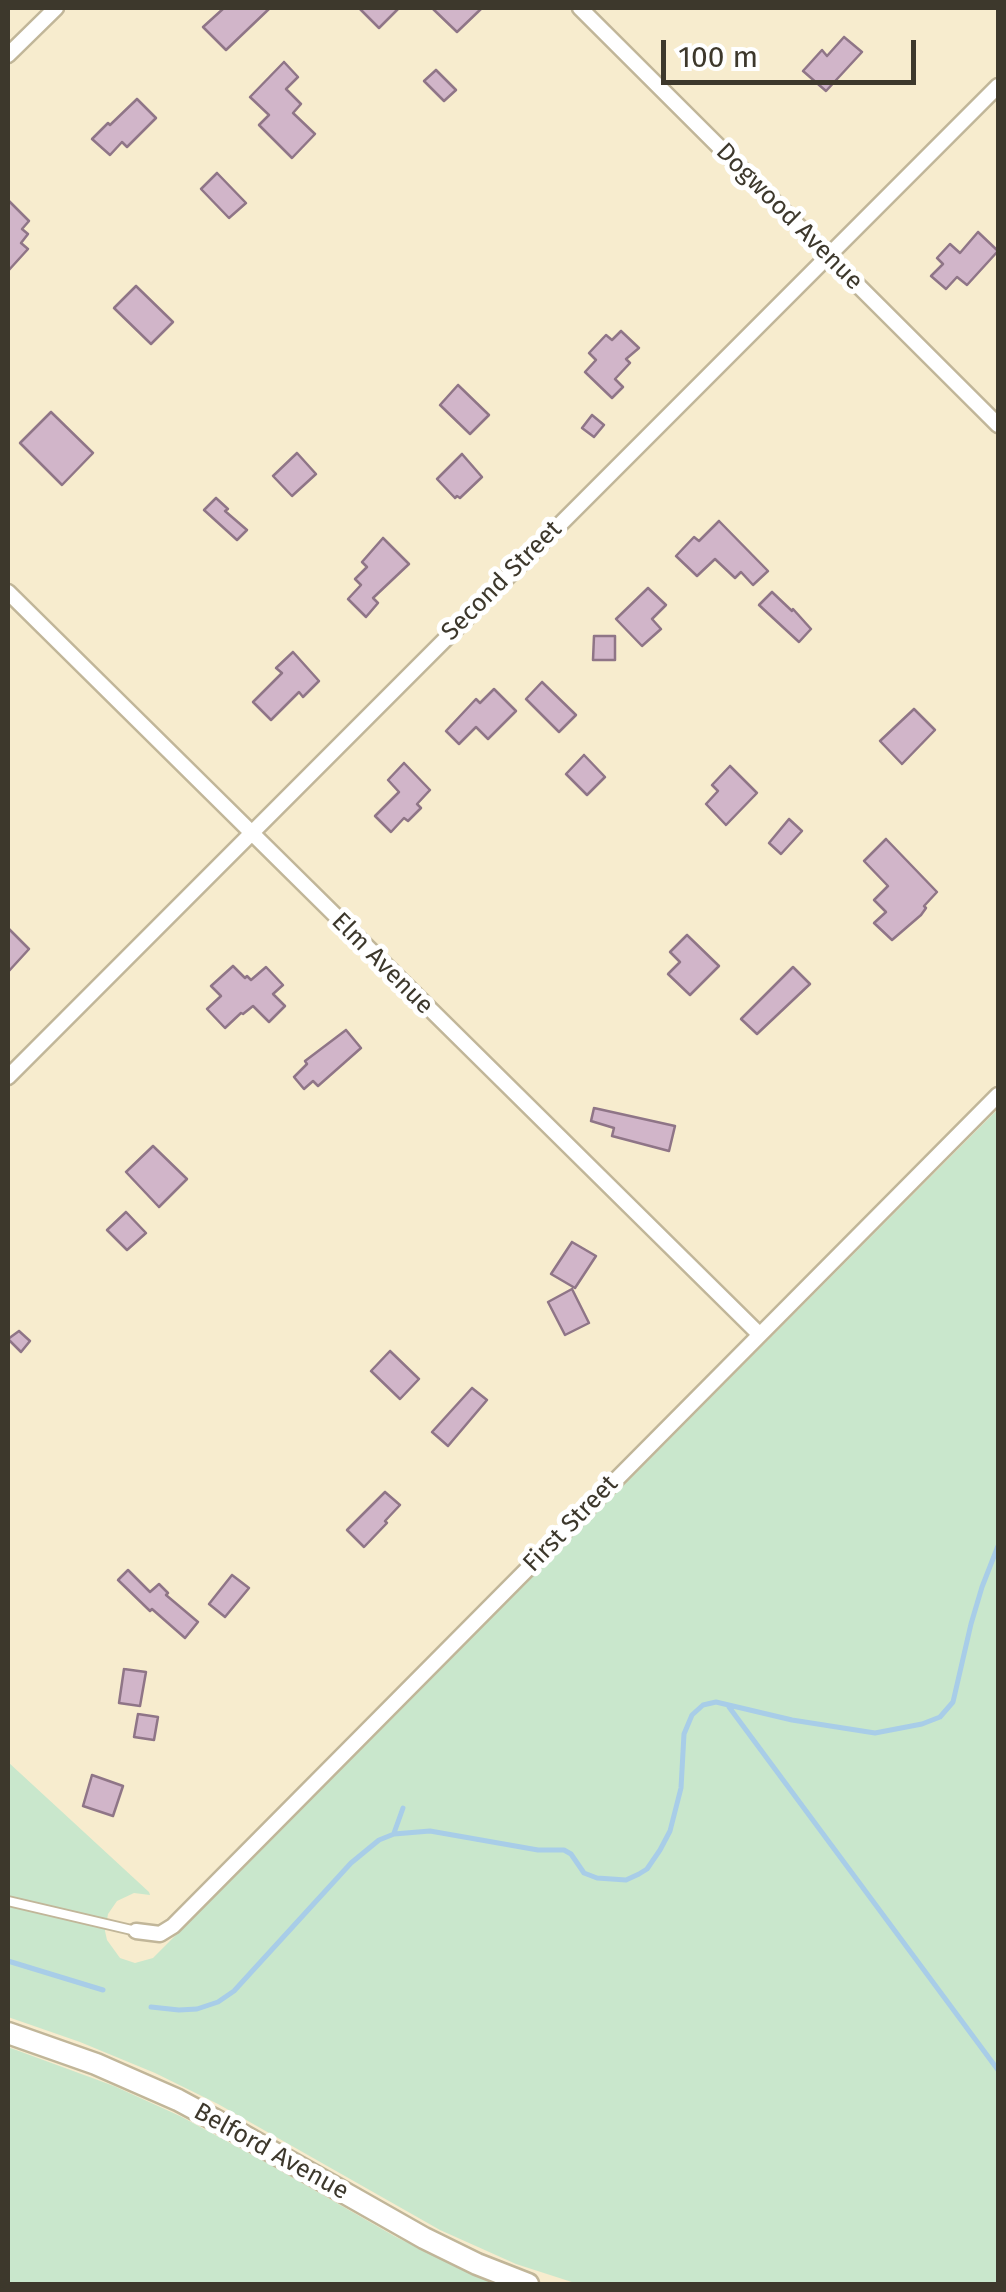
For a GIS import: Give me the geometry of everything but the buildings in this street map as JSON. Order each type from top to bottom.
[{"type":"main road","name":"Belford Avenue","points":[[8,2032],[162,2093],[424,2238],[528,2284]]},
{"type":"street","points":[[8,56],[56,8]]},
{"type":"street","name":"Dogwood Avenue","points":[[580,8],[998,426]]},
{"type":"street","name":"Second Street","points":[[8,1077],[998,86]]},
{"type":"street","name":"Elm Avenue","points":[[8,592],[759,1334]]},
{"type":"street","name":"First Street","points":[[136,1931],[160,1934],[173,1926],[998,1095]]},
{"type":"lane","points":[[8,1901],[136,1931]]},
{"type":"green space","points":[[998,1109],[998,2284],[578,2284],[516,2264],[440,2230],[218,2104],[155,2073],[8,2017],[8,1762],[149,1892],[150,1895],[134,1893],[117,1901],[108,1914],[105,1931],[120,1958],[135,1963],[153,1958]]},
{"type":"green space","points":[[8,2047],[114,2086],[180,2116],[396,2237],[495,2284],[8,2284]]},
{"type":"waterway","points":[[151,2007],[197,2009],[234,1991],[351,1863],[379,1840],[394,1834],[430,1831],[538,1850],[564,1850],[584,1873],[597,1878],[626,1880],[639,1874],[647,1869],[670,1831],[681,1788],[684,1734],[692,1715],[703,1705],[716,1702],[792,1720],[875,1733],[940,1717],[953,1702],[971,1624],[998,1546]]},
{"type":"waterway","points":[[729,1707],[998,2070]]},
{"type":"waterway","points":[[394,1833],[403,1808]]},
{"type":"waterway","points":[[8,1961],[103,1990]]}]
